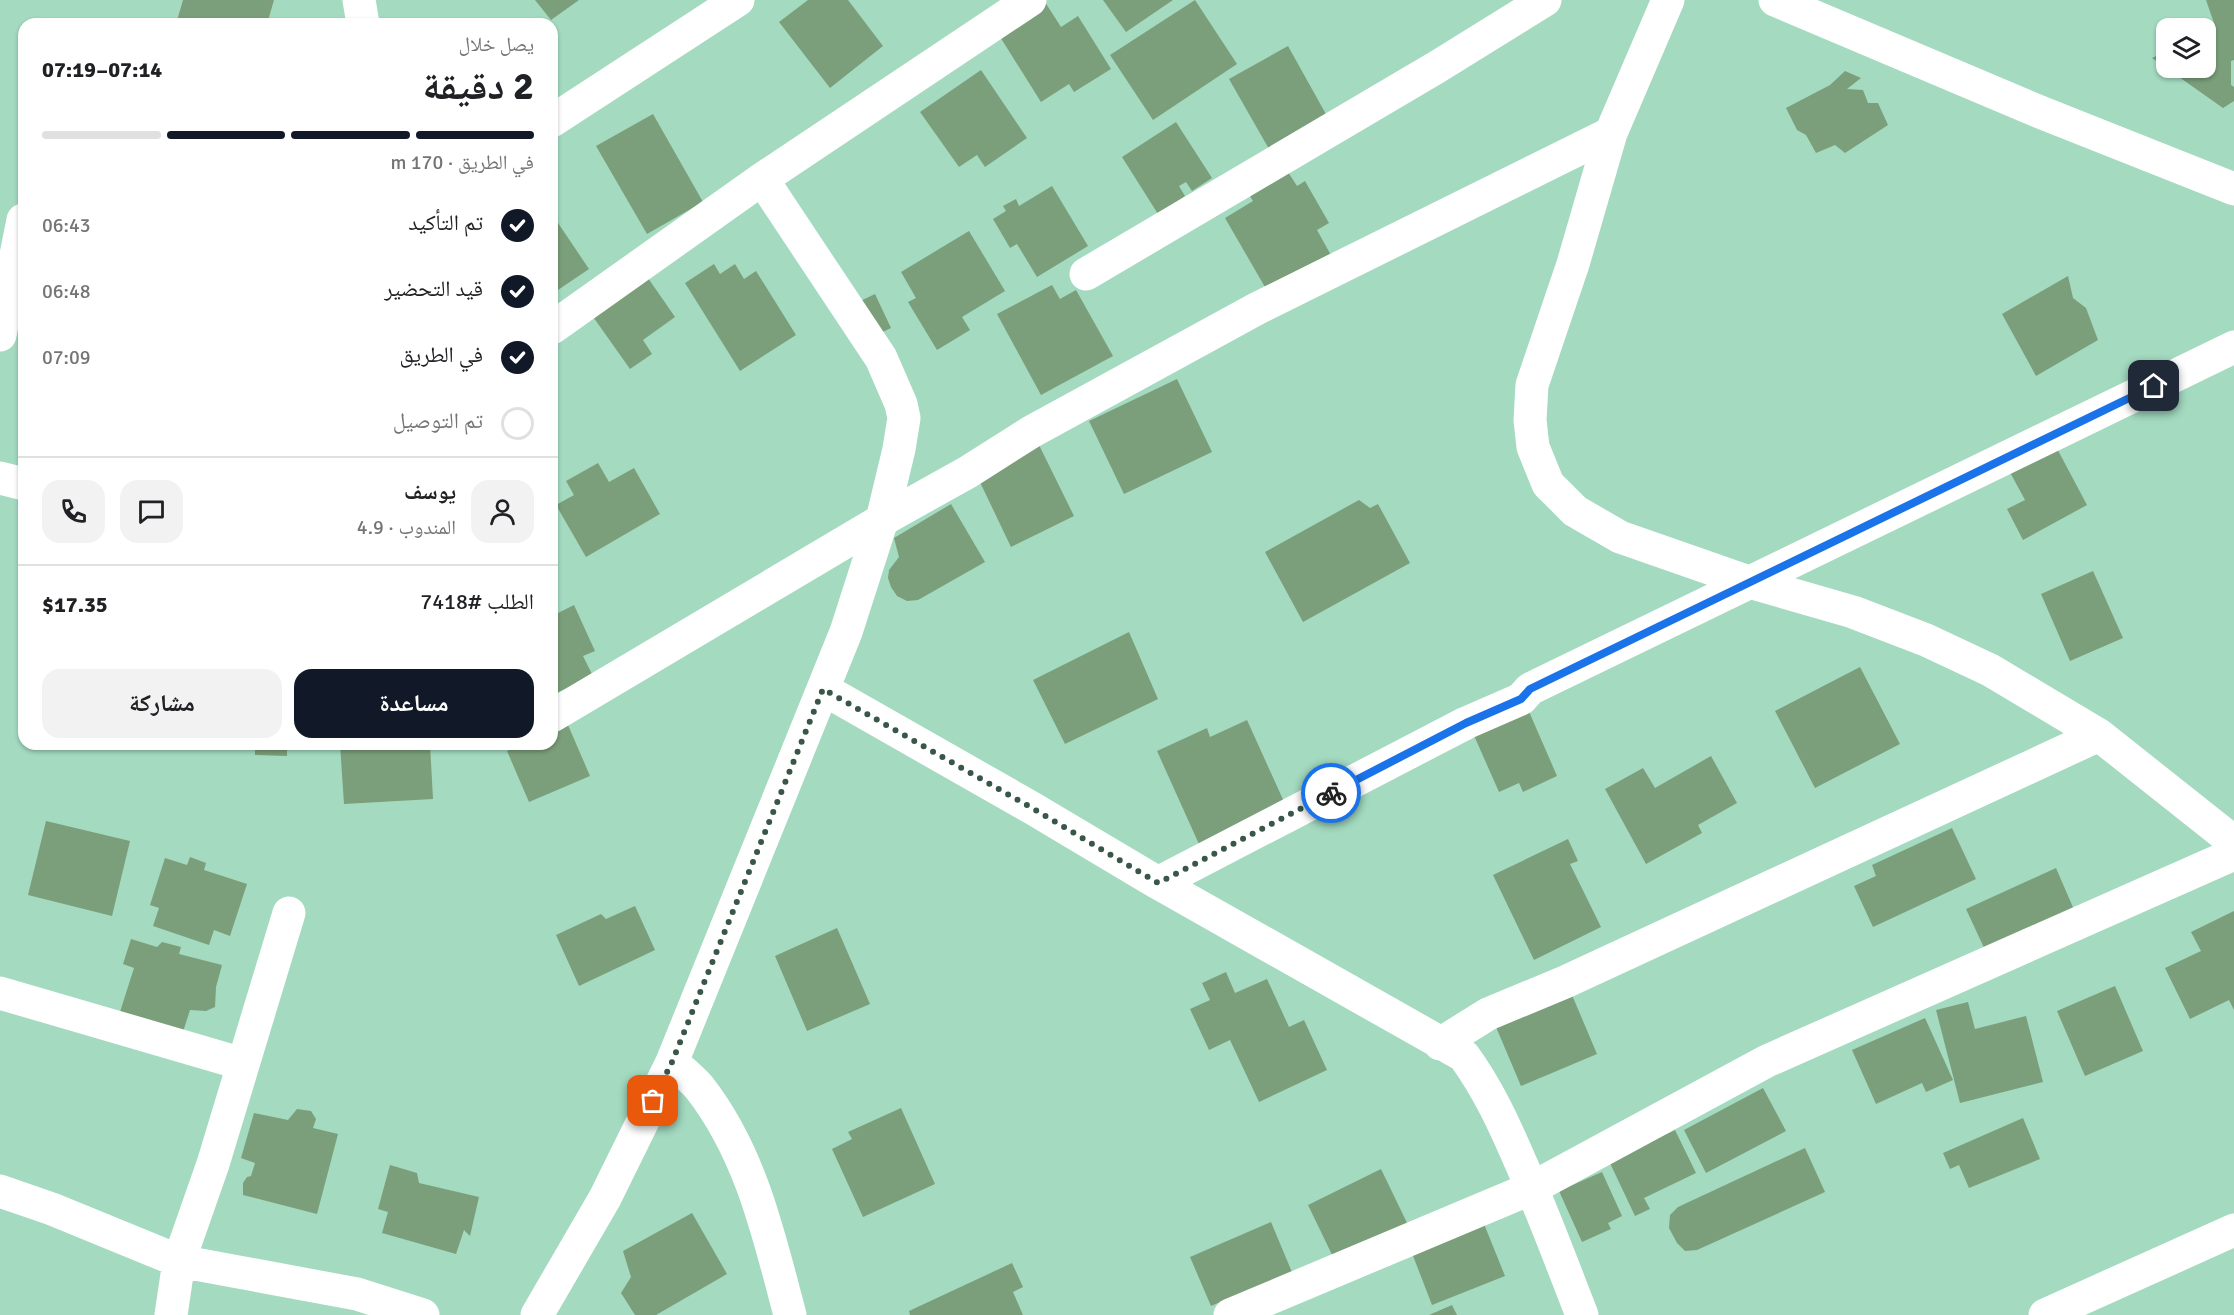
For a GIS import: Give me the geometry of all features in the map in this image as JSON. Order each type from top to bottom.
[{"type":"street","points":[[359,0],[362,18]]},
{"type":"street","points":[[558,117],[738,0]]},
{"type":"street","points":[[558,324],[762,179],[1030,0]]},
{"type":"street","points":[[1086,274],[1545,0]]},
{"type":"street","points":[[1668,0],[1611,133],[1573,264],[1532,386],[1530,420],[1533,447],[1548,484],[1575,511],[1620,537],[1749,582],[1853,612],[1926,640],[1990,670],[2099,735],[2234,842]]},
{"type":"street","points":[[1775,0],[2040,112],[2234,189]]},
{"type":"street","points":[[558,712],[882,520],[968,472],[1031,432],[1258,308],[1611,133]]},
{"type":"street","points":[[537,1315],[605,1198],[672,1062],[846,632],[882,520],[899,449],[904,418],[898,393],[881,358],[762,179]]},
{"type":"street","points":[[0,213],[18,218]]},
{"type":"street","points":[[0,335],[18,249]]},
{"type":"street","points":[[1158,883],[1466,723],[1521,699],[1530,689],[2234,347]]},
{"type":"street","points":[[0,478],[18,482]]},
{"type":"street","points":[[823,689],[1158,883],[1464,1056],[1480,1077],[1501,1117],[1532,1188],[1582,1315]]},
{"type":"street","points":[[1440,1044],[1488,1014],[1565,982],[2099,735]]},
{"type":"street","points":[[1230,1315],[1532,1188],[1767,1061],[2234,854]]},
{"type":"street","points":[[171,1315],[178,1261],[213,1164],[289,913]]},
{"type":"street","points":[[0,993],[243,1064]]},
{"type":"street","points":[[672,1062],[697,1086],[718,1115],[744,1163],[767,1228],[790,1315]]},
{"type":"street","points":[[0,1191],[52,1209],[178,1261],[357,1294],[423,1315]]},
{"type":"street","points":[[2045,1315],[2234,1230]]},
{"type":"building","points":[[183,0],[274,0],[269,18],[178,18]]},
{"type":"building","points":[[535,0],[579,0],[554,18],[549,18]]},
{"type":"building","points":[[808,0],[848,0],[883,46],[830,88],[779,22]]},
{"type":"building","points":[[1103,0],[1173,0],[1126,32]]},
{"type":"building","points":[[1195,0],[1237,64],[1153,120],[1110,55]]},
{"type":"building","points":[[2206,0],[2234,0],[2234,60],[2231,61],[2231,85],[2234,87],[2234,101],[2223,108],[2180,78],[2216,78],[2216,18],[2212,18]]},
{"type":"building","points":[[1045,2],[1061,27],[1078,16],[1111,69],[1074,92],[1069,84],[1041,102],[997,32]]},
{"type":"building","points":[[1288,46],[1327,116],[1269,149],[1229,79]]},
{"type":"building","points":[[981,70],[1027,138],[985,167],[977,155],[959,167],[920,112]]},
{"type":"building","points":[[1845,71],[1861,78],[1847,89],[1863,90],[1868,103],[1878,103],[1888,125],[1845,153],[1835,145],[1816,153],[1806,135],[1797,130],[1786,108],[1830,85]]},
{"type":"building","points":[[653,114],[703,202],[647,234],[596,146]]},
{"type":"building","points":[[1176,122],[1212,178],[1192,191],[1186,182],[1179,186],[1185,196],[1158,214],[1122,157]]},
{"type":"building","points":[[1288,172],[1297,186],[1305,181],[1329,223],[1317,230],[1332,257],[1269,294],[1225,218],[1253,201],[1245,188]]},
{"type":"building","points":[[1052,186],[1088,246],[1037,277],[1017,244],[1010,248],[993,219],[1006,211],[1003,206],[1016,199],[1019,206]]},
{"type":"building","points":[[558,223],[589,269],[558,290]]},
{"type":"building","points":[[969,231],[1005,291],[962,317],[970,330],[937,350],[908,302],[916,298],[901,272]]},
{"type":"building","points":[[714,264],[720,274],[735,264],[744,279],[756,271],[796,335],[740,371],[685,283]]},
{"type":"building","points":[[639,265],[675,317],[643,340],[652,354],[630,369],[584,304]]},
{"type":"building","points":[[2068,276],[2073,298],[2086,308],[2098,340],[2036,376],[2002,314]]},
{"type":"building","points":[[1052,285],[1060,299],[1076,290],[1113,356],[1041,395],[997,314]]},
{"type":"building","points":[[875,294],[891,328],[868,339],[852,305]]},
{"type":"building","points":[[1177,379],[1212,452],[1124,494],[1089,421]]},
{"type":"building","points":[[2053,441],[2087,505],[2023,540],[2007,509],[2025,500],[2006,465]]},
{"type":"building","points":[[1038,443],[1074,516],[1011,547],[978,478]]},
{"type":"building","points":[[598,463],[609,482],[634,468],[660,514],[586,557],[558,508],[558,504],[574,495],[566,481]]},
{"type":"building","points":[[1359,500],[1370,508],[1378,504],[1410,563],[1303,622],[1265,552]]},
{"type":"building","points":[[951,504],[985,562],[918,600],[907,601],[897,596],[888,578],[889,570],[899,557],[894,538]]},
{"type":"building","points":[[2093,571],[2123,638],[2070,661],[2041,594]]},
{"type":"building","points":[[574,605],[595,651],[583,656],[593,676],[558,692],[558,613]]},
{"type":"building","points":[[1129,632],[1158,699],[1065,744],[1033,680]]},
{"type":"building","points":[[1860,667],[1900,744],[1815,788],[1775,711]]},
{"type":"building","points":[[1527,707],[1557,776],[1523,792],[1519,783],[1499,792],[1472,731]]},
{"type":"building","points":[[1247,720],[1285,804],[1203,853],[1157,751],[1207,728],[1210,737]]},
{"type":"building","points":[[568,725],[590,776],[529,802],[507,751],[558,750],[558,729]]},
{"type":"building","points":[[255,750],[287,750],[287,756],[255,755]]},
{"type":"building","points":[[340,750],[430,750],[433,799],[344,804]]},
{"type":"building","points":[[1711,756],[1737,803],[1698,825],[1702,833],[1646,864],[1605,789],[1643,768],[1655,788]]},
{"type":"building","points":[[46,821],[130,841],[112,916],[28,895]]},
{"type":"building","points":[[1952,828],[1976,879],[1873,927],[1854,886],[1876,876],[1872,865]]},
{"type":"building","points":[[1568,839],[1578,861],[1570,864],[1601,927],[1534,960],[1493,875]]},
{"type":"building","points":[[190,857],[206,863],[204,870],[247,884],[230,936],[214,930],[209,945],[153,926],[159,908],[150,905],[165,858],[187,865]]},
{"type":"building","points":[[2056,868],[2075,912],[1986,952],[1966,909]]},
{"type":"building","points":[[635,906],[655,950],[579,986],[556,935],[601,914],[606,919]]},
{"type":"building","points":[[2234,911],[2234,1010],[2229,1000],[2190,1019],[2165,968],[2201,951],[2191,932]]},
{"type":"building","points":[[837,928],[870,1004],[807,1031],[775,956]]},
{"type":"building","points":[[131,939],[157,947],[162,942],[181,947],[179,954],[222,965],[216,987],[215,1007],[206,1011],[190,1010],[182,1035],[119,1015],[134,968],[123,964]]},
{"type":"building","points":[[1226,972],[1235,993],[1267,979],[1289,1027],[1304,1020],[1327,1070],[1259,1102],[1230,1040],[1209,1050],[1190,1009],[1210,1000],[1202,983]]},
{"type":"building","points":[[2115,986],[2143,1051],[2085,1076],[2057,1011]]},
{"type":"building","points":[[1572,995],[1597,1054],[1521,1086],[1496,1027]]},
{"type":"building","points":[[1968,1002],[1975,1029],[2026,1016],[2043,1082],[1960,1103],[1936,1010]]},
{"type":"building","points":[[1925,1018],[1953,1080],[1926,1092],[1922,1083],[1876,1104],[1852,1050]]},
{"type":"building","points":[[1763,1088],[1786,1131],[1706,1173],[1684,1130]]},
{"type":"building","points":[[901,1108],[935,1184],[863,1217],[832,1149],[852,1139],[848,1132]]},
{"type":"building","points":[[297,1109],[311,1111],[316,1119],[313,1128],[338,1134],[317,1214],[243,1195],[243,1183],[247,1177],[251,1176],[255,1163],[241,1158],[254,1113],[288,1120]]},
{"type":"building","points":[[2023,1118],[2040,1159],[1969,1188],[1959,1165],[1950,1169],[1943,1153]]},
{"type":"building","points":[[1675,1130],[1696,1173],[1644,1198],[1650,1209],[1635,1216],[1609,1161]]},
{"type":"building","points":[[1805,1148],[1825,1192],[1697,1250],[1685,1251],[1677,1243],[1669,1228],[1670,1215],[1678,1207]]},
{"type":"building","points":[[390,1165],[417,1173],[419,1183],[479,1197],[470,1236],[464,1230],[456,1254],[382,1233],[388,1212],[378,1209]]},
{"type":"building","points":[[1381,1169],[1409,1227],[1336,1263],[1308,1205]]},
{"type":"building","points":[[1602,1172],[1622,1216],[1608,1223],[1611,1229],[1582,1242],[1559,1191]]},
{"type":"building","points":[[692,1213],[727,1274],[656,1315],[635,1315],[621,1293],[631,1277],[623,1251]]},
{"type":"building","points":[[1482,1219],[1505,1276],[1432,1305],[1410,1248]]},
{"type":"building","points":[[1271,1222],[1294,1277],[1255,1287],[1211,1306],[1190,1257]]},
{"type":"building","points":[[1012,1263],[1023,1287],[1013,1292],[1023,1315],[910,1315],[909,1311]]},
{"type":"building","points":[[1452,1305],[1457,1315],[1429,1315]]},
{"type":"way so far","points":[[653,1101],[672,1062],[823,689],[1158,883],[1331,793]]},
{"type":"route","points":[[1331,793],[1466,723],[1521,699],[1530,689],[2154,386]]}]
